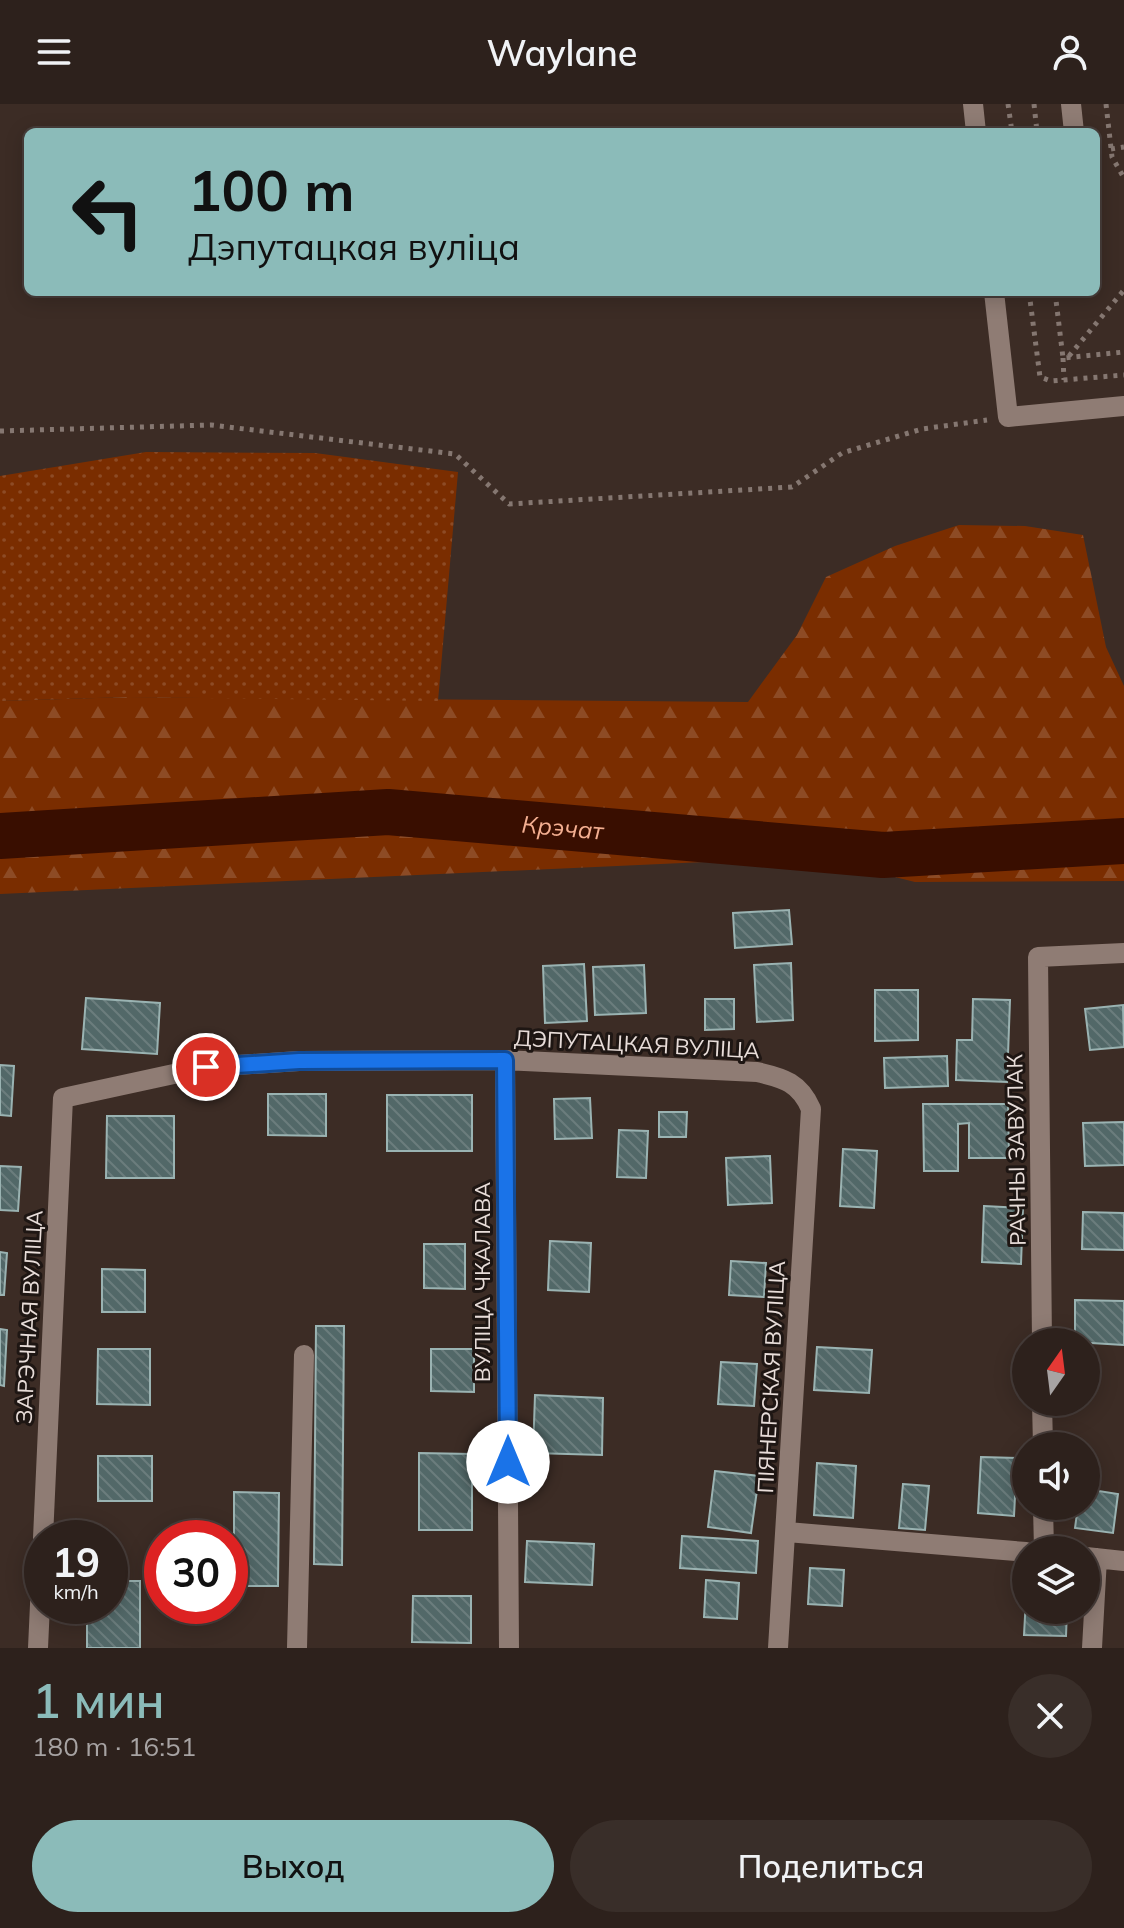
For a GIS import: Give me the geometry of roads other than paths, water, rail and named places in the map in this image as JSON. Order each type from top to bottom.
[{"type":"street","points":[[973,104],[976,128]]},
{"type":"street","points":[[1071,104],[1074,128]]},
{"type":"street","points":[[994,296],[1008,417],[1124,406]]},
{"type":"street","name":"РАЧНЫ ЗАВУЛАК","points":[[1042,1328],[1038,957],[1124,953]]},
{"type":"street","name":"ДЭПУТАЦКАЯ ВУЛІЦА","points":[[63,1098],[206,1067],[299,1061],[505,1060],[757,1072],[792,1082],[804,1093],[811,1109]]},
{"type":"street","name":"ВУЛІЦА ЧКАЛАВА","points":[[505,1060],[509,1648]]},
{"type":"street","name":"ЗАРЭЧНАЯ ВУЛІЦА","points":[[44,1520],[63,1098]]},
{"type":"street","name":"ПІЯНЕРСКАЯ ВУЛІЦА","points":[[778,1648],[811,1109]]},
{"type":"street","points":[[297,1648],[304,1355]]},
{"type":"street","points":[[787,1532],[1012,1551]]},
{"type":"street","points":[[1100,1559],[1124,1561]]},
{"type":"street","points":[[38,1648],[39,1624]]},
{"type":"street","points":[[1092,1624],[1092,1648]]},
{"type":"waterway","name":"Крэчат","points":[[0,836],[388,812],[883,855],[1124,841]]}]
